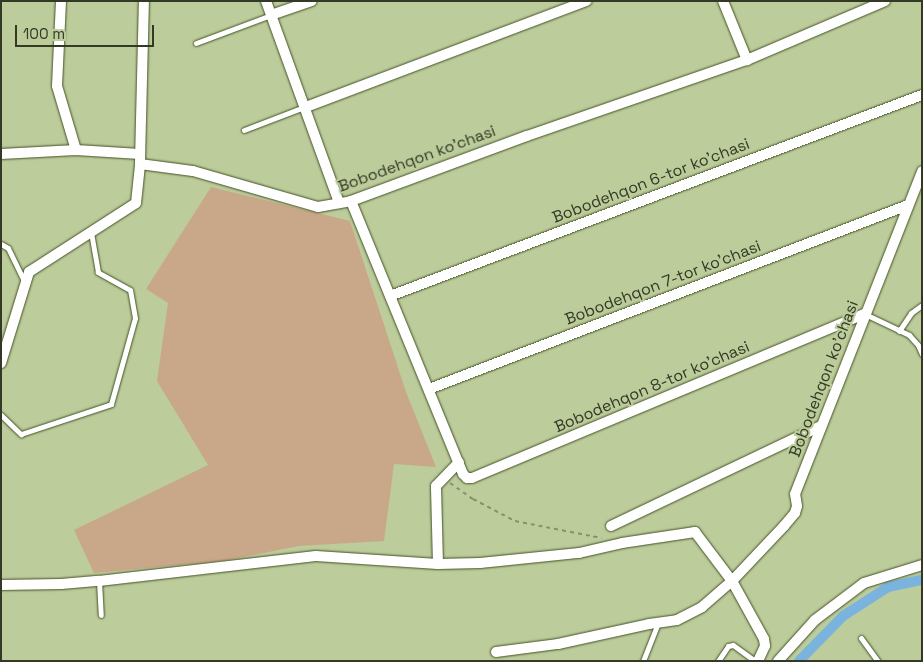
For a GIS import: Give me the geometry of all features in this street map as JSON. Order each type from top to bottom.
[{"type":"street","points":[[61,1],[57,86],[76,150]]},
{"type":"street","points":[[1,362],[28,272],[136,203],[140,159],[144,1]]},
{"type":"street","points":[[266,1],[306,106],[339,203]]},
{"type":"street","points":[[271,15],[312,1]]},
{"type":"street","points":[[306,106],[587,1]]},
{"type":"street","points":[[723,1],[747,60]]},
{"type":"street","name":"Bobodehqon koʼchasi","points":[[1,154],[76,150],[140,159],[193,171],[318,207],[351,201],[527,136],[747,60],[885,1]]},
{"type":"street","name":"Bobodehqon 6-tor koʼchasi","points":[[390,296],[922,95]]},
{"type":"street","name":"Bobodehqon koʼchasi","points":[[496,652],[558,644],[677,620],[702,607],[732,581],[794,513],[797,506],[795,494],[922,171]]},
{"type":"street","points":[[351,201],[459,462],[436,486],[438,564]]},
{"type":"street","name":"Bobodehqon 7-tor koʼchasi","points":[[429,390],[908,206]]},
{"type":"street","name":"Bobodehqon 8-tor koʼchasi","points":[[459,462],[463,474],[467,478],[472,478],[865,314]]},
{"type":"street","points":[[611,526],[821,426]]},
{"type":"street","points":[[1,585],[99,581],[316,556],[438,564],[480,563],[579,553],[622,543],[695,532],[732,581],[764,639],[765,646],[756,661]]},
{"type":"street","points":[[778,661],[814,620],[864,583],[922,565]]},
{"type":"lane","points":[[196,43],[271,15]]},
{"type":"lane","points":[[244,130],[306,106]]},
{"type":"lane","points":[[1,415],[21,434],[111,404],[135,318],[130,290],[98,272],[90,232]]},
{"type":"lane","points":[[1,244],[8,248],[25,283]]},
{"type":"lane","points":[[899,330],[911,313],[922,305]]},
{"type":"lane","points":[[865,314],[909,335],[918,345],[922,354]]},
{"type":"lane","points":[[99,581],[101,615]]},
{"type":"lane","points":[[643,661],[658,623]]},
{"type":"lane","points":[[861,638],[878,661]]},
{"type":"lane","points":[[718,661],[728,646],[733,646],[756,661]]},
{"type":"path","points":[[442,478],[473,499],[515,520],[603,539]]},
{"type":"shaded area","points":[[211,187],[350,221],[406,392],[436,467],[394,464],[384,541],[299,546],[223,561],[94,573],[74,530],[208,465],[157,381],[168,303],[146,289]]},
{"type":"waterway","points":[[799,661],[843,616],[888,587],[922,580]]}]
